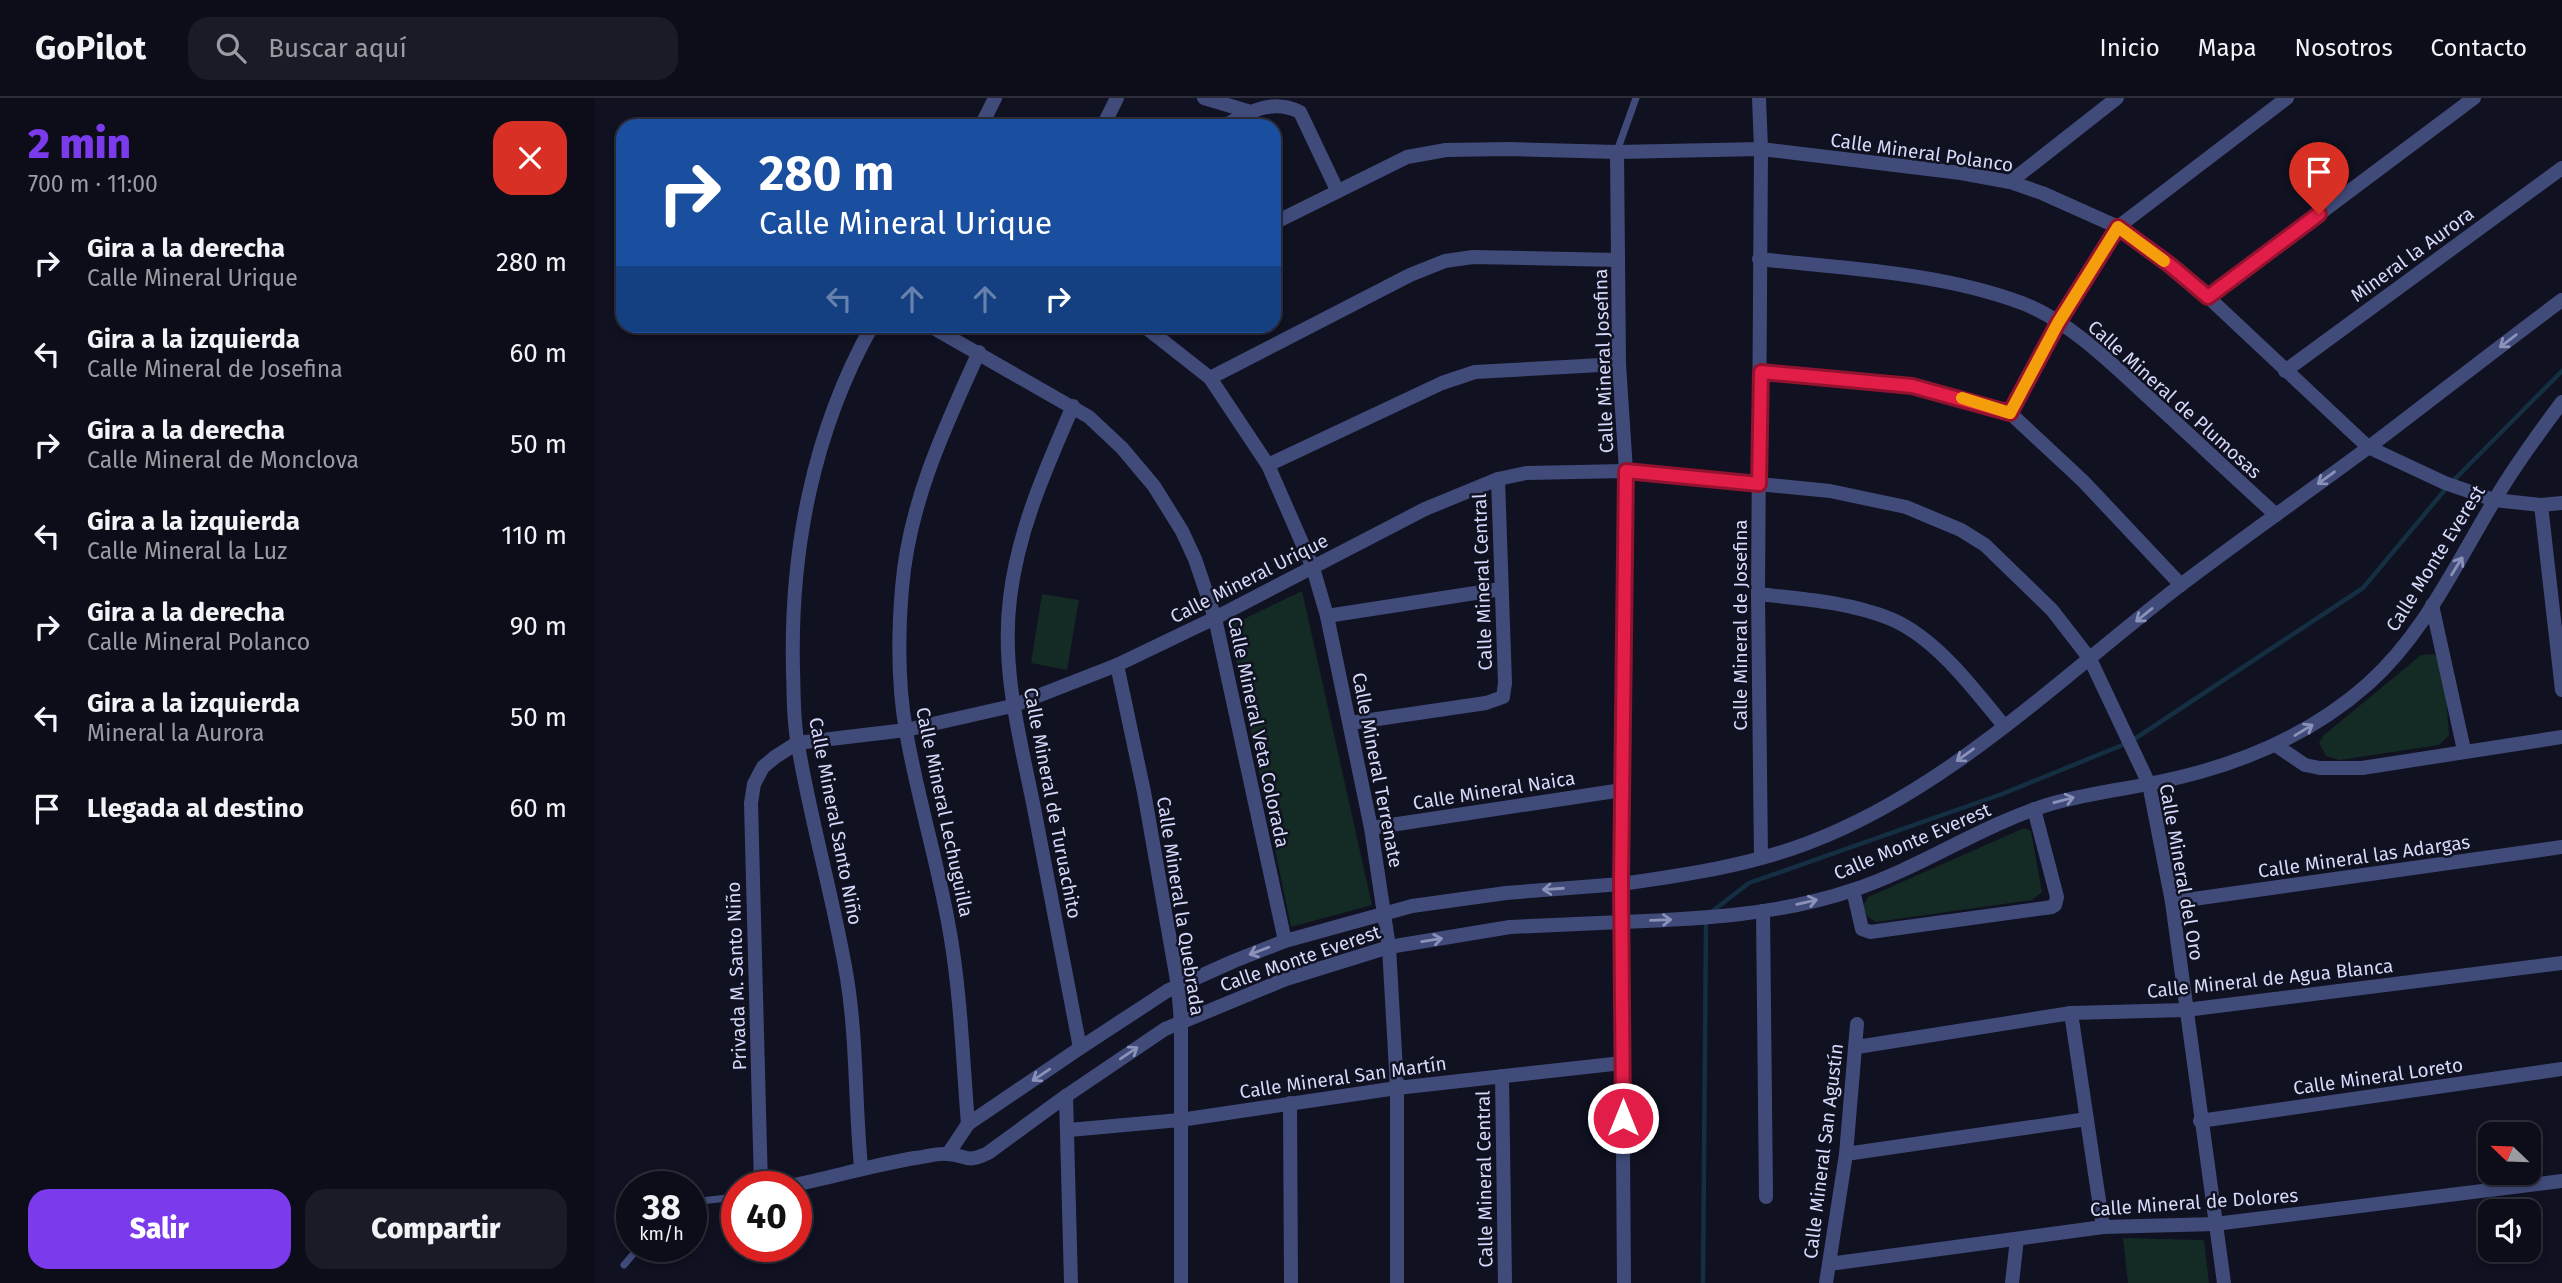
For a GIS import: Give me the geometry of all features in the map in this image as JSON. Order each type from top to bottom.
[{"type":"street","points":[[984,119],[995,98]]},
{"type":"street","points":[[1106,119],[1117,98]]},
{"type":"street","points":[[1204,98],[1251,112]]},
{"type":"street","name":"Calle Mineral de Josefina","points":[[1759,98],[1761,372],[1758,594],[1761,858]]},
{"type":"street","points":[[2010,182],[2117,98]]},
{"type":"street","points":[[2010,413],[2058,323],[2118,227],[2287,98]]},
{"type":"street","points":[[2208,297],[2474,98]]},
{"type":"street","points":[[1238,119],[1274,103],[1284,104],[1300,112],[1336,190]]},
{"type":"street","name":"Calle Mineral Polanco","points":[[1281,219],[1407,157],[1446,150],[1617,152],[1761,149],[1961,173],[2010,182],[2042,193],[2118,227],[2170,265],[2208,297],[2368,447],[2450,486],[2494,500],[2541,505],[2562,503]]},
{"type":"street","name":"Calle Mineral Josefina","points":[[1617,152],[1619,363],[1626,471],[1621,884],[1624,1283]]},
{"type":"street","name":"Mineral la Aurora","points":[[2284,371],[2562,168]]},
{"type":"street","points":[[1210,378],[1411,275],[1445,261],[1500,256],[1618,260]]},
{"type":"street","name":"Calle Mineral de Plumosas","points":[[1759,259],[1905,275],[1976,289],[2024,304],[2058,323],[2118,369],[2276,515]]},
{"type":"street","name":"Calle Monte Everest","points":[[948,1154],[968,1124],[1178,986],[1285,941],[1412,906],[1506,893],[1621,884],[1703,872],[1809,843],[1873,813],[1926,783],[2004,726],[2181,585],[2562,300]]},
{"type":"street","name":"Calle Mineral Santo Niño","points":[[861,1167],[855,1040],[847,980],[797,743],[793,610],[806,503],[832,412],[869,333]]},
{"type":"street","name":"Calle Mineral Veta Colorada","points":[[943,333],[1089,417],[1122,448],[1154,486],[1182,531],[1195,559],[1215,618],[1285,941]]},
{"type":"street","name":"Calle Mineral Terrenate","points":[[1153,333],[1210,378],[1268,465],[1313,568],[1327,616],[1386,914],[1397,1088],[1397,1283]]},
{"type":"street","name":"Calle Mineral Lechuguilla","points":[[968,1124],[952,940],[906,730],[900,636],[902,587],[923,480],[979,352]]},
{"type":"street","points":[[1268,465],[1441,383],[1475,372],[1619,363]]},
{"type":"street","points":[[1761,372],[1912,386],[2010,413],[2083,481],[2181,585]]},
{"type":"street","name":"Calle Monte Everest","points":[[812,1181],[861,1167],[948,1154],[967,1160],[976,1159],[1165,1029],[1286,979],[1389,947],[1510,927],[1699,919],[1763,911],[1853,890],[2033,809],[2227,764],[2277,746],[2325,718],[2395,658],[2433,605],[2494,500],[2562,402]]},
{"type":"street","name":"Calle Mineral de Turuachito","points":[[1073,406],[1040,481],[1019,546],[1007,637],[1012,706],[1080,1048]]},
{"type":"street","name":"Calle Mineral Urique","points":[[763,767],[797,743],[906,730],[1012,706],[1117,665],[1215,618],[1425,509],[1498,478],[1526,473],[1626,471],[1759,484]]},
{"type":"street","name":"Calle Mineral Central","points":[[1350,723],[1486,703],[1503,697],[1498,478]]},
{"type":"street","name":"Calle Mineral del Oro","points":[[1759,484],[1830,491],[1878,500],[1906,507],[1961,530],[2004,561],[2052,610],[2089,659],[2149,784],[2172,902],[2224,1283]]},
{"type":"street","points":[[2541,505],[2562,690]]},
{"type":"street","points":[[1327,616],[1501,589]]},
{"type":"street","points":[[1758,594],[1835,603],[1893,620],[1919,637],[1957,670],[2004,726]]},
{"type":"street","points":[[2433,605],[2465,750]]},
{"type":"street","name":"Calle Mineral la Quebrada","points":[[1117,665],[1144,792],[1178,986],[1181,1022],[1181,1283]]},
{"type":"street","points":[[2277,746],[2305,765],[2320,768],[2362,768],[2562,737]]},
{"type":"street","name":"Privada M. Santo Niño","points":[[761,1171],[751,803],[754,784],[763,767]]},
{"type":"street","name":"Calle Mineral Naica","points":[[1371,828],[1622,790]]},
{"type":"street","points":[[1853,890],[1863,931],[1870,933],[2055,905],[2056,892],[2033,809]]},
{"type":"street","name":"Calle Mineral las Adargas","points":[[2172,902],[2562,847]]},
{"type":"street","points":[[1763,911],[1766,1197]]},
{"type":"street","name":"Calle Mineral de Agua Blanca","points":[[1857,1047],[2071,1013],[2186,1010],[2562,963]]},
{"type":"street","points":[[2071,1013],[2103,1227]]},
{"type":"street","name":"Calle Mineral San Agustín","points":[[1826,1283],[1846,1154],[1857,1024]]},
{"type":"street","name":"Calle Mineral San Martín","points":[[1069,1130],[1180,1120],[1397,1088],[1622,1063]]},
{"type":"street","name":"Calle Mineral Loreto","points":[[2200,1121],[2562,1069]]},
{"type":"street","name":"Calle Mineral Central","points":[[1502,1076],[1504,1283]]},
{"type":"street","points":[[1066,1096],[1071,1283]]},
{"type":"street","points":[[1290,1103],[1291,1283]]},
{"type":"street","points":[[1846,1154],[2087,1119]]},
{"type":"street","name":"Calle Mineral de Dolores","points":[[1829,1265],[2103,1227],[2215,1224],[2562,1181]]},
{"type":"street","points":[[2012,1283],[2017,1239]]},
{"type":"lane","points":[[1617,152],[1636,98]]},
{"type":"green space","points":[[1302,591],[1372,905],[1291,927],[1229,626]]},
{"type":"green space","points":[[1042,594],[1079,600],[1067,670],[1031,663]]},
{"type":"green space","points":[[2435,654],[2444,667],[2449,735],[2439,745],[2340,760],[2326,756],[2319,743],[2324,735],[2421,655]]},
{"type":"green space","points":[[2024,828],[2031,831],[2042,892],[2032,900],[1876,922],[1867,916],[1863,906],[1868,897]]},
{"type":"green space","points":[[2123,1238],[2204,1240],[2209,1283],[2128,1283]]},
{"type":"waterway","points":[[1710,913],[1749,883],[2002,794],[2130,742],[2363,588],[2449,485],[2562,371]]},
{"type":"waterway","points":[[1703,1283],[1706,920]]},
{"type":"slow traffic","points":[[1962,398],[2010,413],[2058,323],[2118,227],[2164,261]]},
{"type":"route","points":[[1623,1118],[1621,884],[1626,471],[1759,484],[1761,372],[1912,386],[2010,413],[2058,323],[2118,227],[2208,297],[2319,214]]}]
